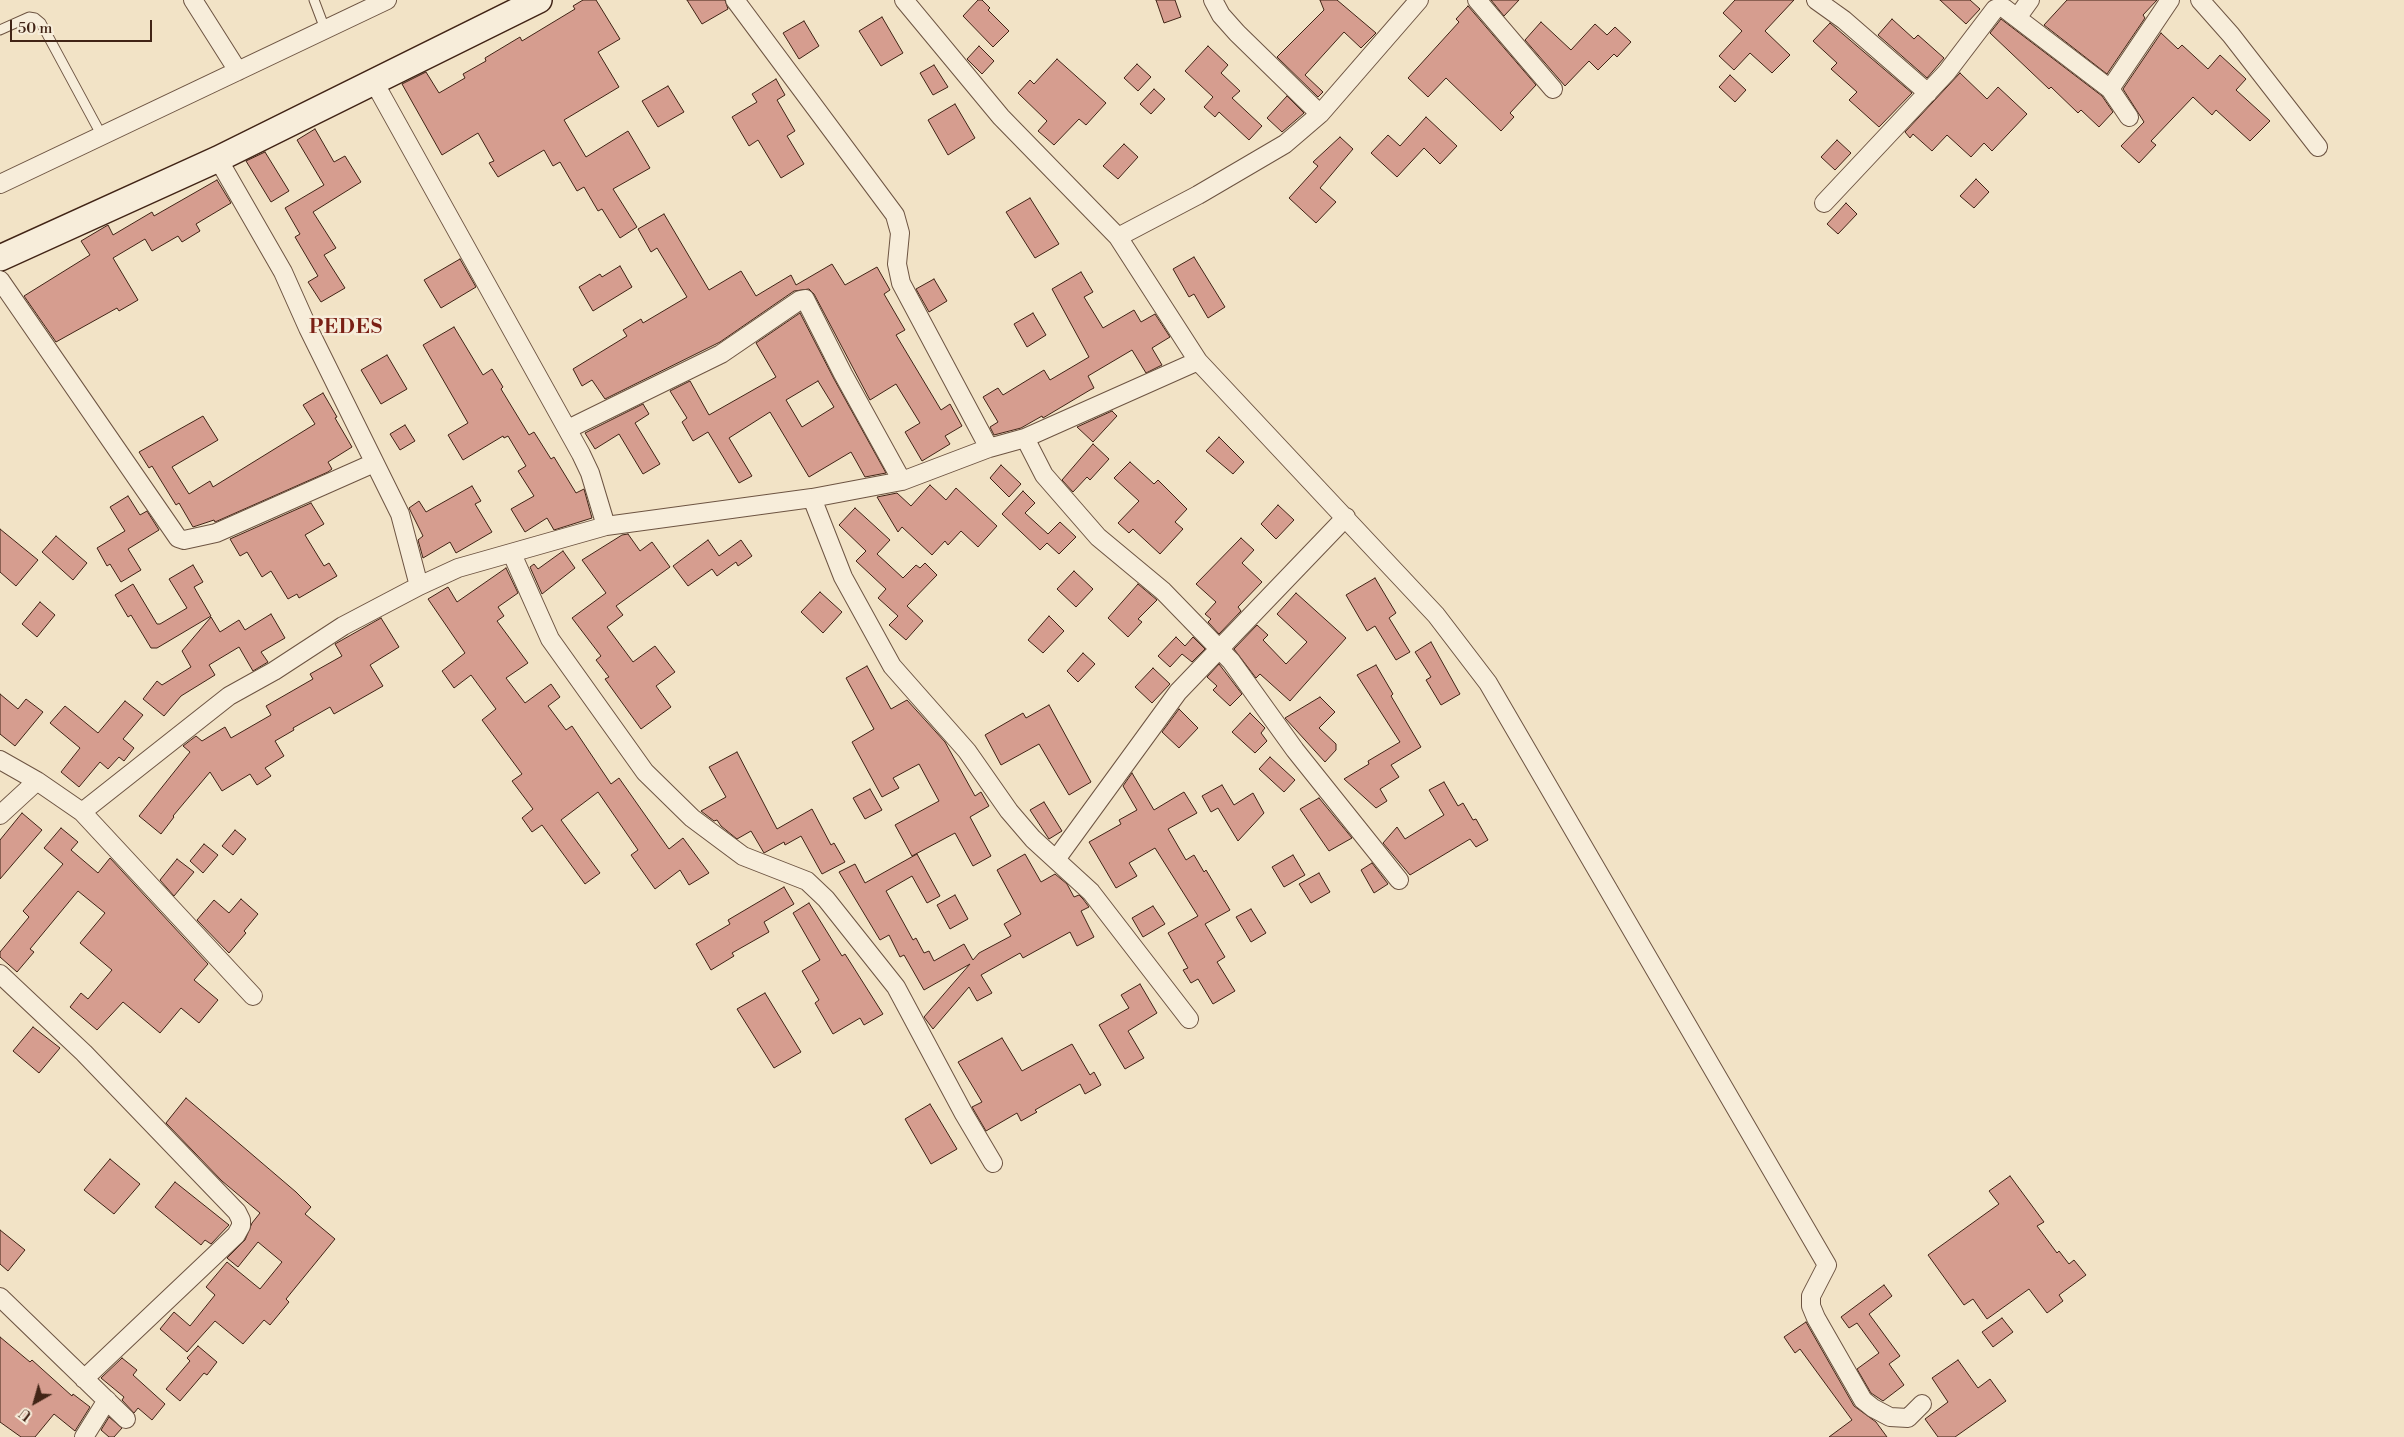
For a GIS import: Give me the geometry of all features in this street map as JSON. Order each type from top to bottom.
[{"type":"main road","points":[[0,258],[218,159],[539,0]]},
{"type":"street","points":[[193,0],[238,71]]},
{"type":"street","points":[[0,184],[387,0]]},
{"type":"street","points":[[735,0],[895,215],[900,233],[897,264],[901,284],[989,448]]},
{"type":"street","points":[[904,0],[1001,117],[1118,237],[1198,361],[1436,615],[1488,683],[1644,946],[1827,1265],[1812,1296],[1811,1306],[1863,1400],[1890,1417],[1908,1418],[1922,1404]]},
{"type":"street","points":[[1213,0],[1221,15],[1236,33],[1320,114]]},
{"type":"street","points":[[1118,237],[1198,195],[1285,144],[1320,114],[1419,0]]},
{"type":"street","points":[[1477,0],[1553,90]]},
{"type":"street","points":[[1816,0],[1844,20],[1928,93]]},
{"type":"street","points":[[2017,18],[2030,0]]},
{"type":"street","points":[[2110,89],[2170,0]]},
{"type":"street","points":[[2200,0],[2231,34],[2318,147]]},
{"type":"street","points":[[1824,203],[1928,93],[1975,38],[1995,9],[2001,7],[2110,89],[2129,117]]},
{"type":"street","points":[[374,82],[568,429],[590,473],[606,526]]},
{"type":"street","points":[[218,159],[283,272],[400,514],[419,586]]},
{"type":"street","points":[[0,280],[178,538],[184,540],[216,532],[374,463]]},
{"type":"street","points":[[568,429],[721,354],[800,300],[806,299],[843,374],[902,481]]},
{"type":"street","points":[[82,812],[229,696],[274,671],[343,626],[458,568],[606,526],[812,498],[902,481],[989,448],[1025,438],[1198,361]]},
{"type":"street","points":[[1025,438],[1044,476],[1098,537],[1163,591],[1243,676],[1295,750],[1399,880]]},
{"type":"street","points":[[812,498],[843,577],[892,666],[967,751],[1015,818],[1033,839],[1057,858],[1091,892],[1189,1019]]},
{"type":"street","points":[[1057,858],[1161,714],[1183,687],[1346,518]]},
{"type":"street","points":[[512,554],[550,639],[645,772],[692,818],[743,856],[807,881],[826,899],[896,988],[964,1114],[993,1163]]},
{"type":"street","points":[[0,760],[38,781],[82,812],[253,996]]},
{"type":"street","points":[[0,815],[38,781]]},
{"type":"street","points":[[0,974],[84,1052],[238,1212],[241,1220],[241,1226],[236,1235],[84,1379]]},
{"type":"street","points":[[0,1297],[126,1419]]},
{"type":"street","points":[[84,1437],[107,1400]]},
{"type":"lane","points":[[314,0],[325,29]]},
{"type":"lane","points":[[0,30],[29,17],[41,23],[102,136]]},
{"type":"building","points":[[583,0],[596,0],[620,39],[598,52],[619,87],[564,120],[586,157],[628,131],[650,168],[613,189],[637,227],[620,238],[602,209],[598,211],[584,187],[577,191],[560,162],[553,166],[544,150],[498,177],[489,163],[494,161],[478,133],[442,155],[402,84],[426,72],[439,93],[465,78],[463,74],[486,61],[485,58],[520,37],[522,41],[575,9],[573,6]]},
{"type":"building","points":[[687,0],[725,0],[728,9],[702,24]]},
{"type":"building","points":[[978,0],[982,0],[990,8],[988,10],[1009,31],[993,47],[963,16]]},
{"type":"building","points":[[1156,0],[1175,0],[1181,17],[1164,23]]},
{"type":"building","points":[[1320,0],[1337,0],[1376,33],[1361,48],[1344,32],[1305,75],[1323,92],[1318,97],[1277,57],[1324,10]]},
{"type":"building","points":[[1491,0],[1519,0],[1504,16]]},
{"type":"building","points":[[1735,0],[1794,0],[1765,31],[1790,55],[1772,73],[1750,53],[1734,70],[1719,56],[1742,31],[1723,13]]},
{"type":"building","points":[[1940,0],[1970,0],[1980,9],[1966,24]]},
{"type":"building","points":[[2067,0],[2157,0],[2143,15],[2145,18],[2107,74],[2044,25]]},
{"type":"building","points":[[1468,6],[1536,85],[1510,113],[1514,117],[1501,131],[1446,78],[1428,97],[1408,78],[1459,22],[1456,19]]},
{"type":"building","points":[[882,17],[903,53],[881,66],[859,31]]},
{"type":"building","points":[[1892,19],[1914,39],[1918,35],[1944,58],[1927,78],[1878,35]]},
{"type":"building","points":[[2001,19],[2102,96],[2113,112],[2099,127],[2081,110],[2078,113],[2051,87],[2049,89],[1990,33]]},
{"type":"building","points":[[804,21],[819,46],[799,59],[783,33]]},
{"type":"building","points":[[1541,22],[1571,50],[1595,24],[1607,35],[1615,27],[1631,42],[1617,57],[1614,54],[1598,70],[1589,61],[1565,86],[1525,40]]},
{"type":"building","points":[[1830,23],[1912,93],[1879,127],[1849,100],[1857,92],[1831,69],[1837,63],[1813,41]]},
{"type":"building","points":[[2161,33],[2178,49],[2182,45],[2208,69],[2220,55],[2246,79],[2236,90],[2270,121],[2250,141],[2216,110],[2212,115],[2193,97],[2151,141],[2156,145],[2139,163],[2121,146],[2144,122],[2123,89]]},
{"type":"building","points":[[979,46],[994,61],[982,74],[967,59]]},
{"type":"building","points":[[1208,46],[1228,65],[1221,73],[1240,91],[1232,98],[1262,126],[1249,140],[1219,112],[1215,117],[1204,107],[1213,97],[1185,71]]},
{"type":"building","points":[[1057,59],[1106,103],[1086,125],[1079,119],[1054,145],[1038,131],[1047,121],[1018,93],[1030,80],[1034,84]]},
{"type":"building","points":[[1137,64],[1151,77],[1138,91],[1124,78]]},
{"type":"building","points":[[934,65],[948,87],[933,95],[920,73]]},
{"type":"building","points":[[1960,73],[1987,99],[1998,87],[2027,114],[1992,151],[1984,143],[1971,157],[1947,135],[1932,151],[1913,134],[1910,138],[1905,132]]},
{"type":"building","points":[[1730,75],[1746,90],[1735,102],[1719,87]]},
{"type":"building","points":[[776,79],[785,95],[777,100],[795,131],[787,136],[804,164],[781,178],[758,140],[749,146],[732,117],[757,102],[752,94]]},
{"type":"building","points":[[668,86],[684,112],[658,127],[642,101]]},
{"type":"building","points":[[1154,89],[1165,99],[1151,114],[1140,104]]},
{"type":"building","points":[[1287,96],[1304,113],[1282,132],[1267,118]]},
{"type":"building","points":[[955,104],[975,138],[948,155],[928,120]]},
{"type":"building","points":[[1426,117],[1457,146],[1440,164],[1424,148],[1397,177],[1371,153],[1388,135],[1400,146]]},
{"type":"building","points":[[315,129],[334,162],[345,156],[361,182],[313,212],[336,248],[324,255],[345,288],[321,302],[308,282],[318,276],[295,237],[300,234],[285,208],[324,185],[297,140]]},
{"type":"building","points":[[1340,137],[1353,149],[1320,188],[1336,202],[1316,223],[1289,198],[1318,166],[1313,162]]},
{"type":"building","points":[[1837,140],[1851,153],[1835,170],[1821,157]]},
{"type":"building","points":[[1124,144],[1138,157],[1118,179],[1103,166]]},
{"type":"building","points":[[265,152],[289,191],[271,202],[246,161]]},
{"type":"building","points":[[1976,179],[1989,192],[1974,208],[1960,196]]},
{"type":"building","points":[[217,180],[231,203],[196,224],[200,231],[182,242],[178,236],[152,251],[145,239],[113,258],[138,300],[119,311],[117,308],[56,342],[24,296],[90,255],[81,241],[108,225],[113,235],[152,212],[154,216]]},
{"type":"building","points":[[1030,198],[1059,244],[1035,258],[1006,212]]},
{"type":"building","points":[[1846,203],[1857,214],[1838,234],[1827,224]]},
{"type":"building","points":[[664,214],[709,290],[741,271],[756,296],[791,275],[796,285],[832,264],[845,285],[877,267],[890,290],[884,294],[905,330],[896,335],[941,410],[950,404],[962,426],[945,436],[950,444],[922,461],[905,432],[920,423],[896,384],[870,400],[814,294],[809,289],[794,291],[720,342],[605,399],[592,380],[582,386],[573,369],[627,336],[623,330],[641,319],[643,323],[687,297],[657,248],[651,252],[638,229]]},
{"type":"building","points":[[1194,257],[1225,307],[1208,318],[1194,294],[1189,297],[1173,269]]},
{"type":"building","points":[[460,259],[476,287],[441,308],[424,280]]},
{"type":"building","points":[[620,266],[632,287],[593,311],[579,287],[600,274],[602,277]]},
{"type":"building","points":[[1081,272],[1093,292],[1084,297],[1103,328],[1134,310],[1141,322],[1155,314],[1170,337],[1152,348],[1162,365],[1146,373],[1132,350],[1088,376],[1094,388],[1043,418],[1042,416],[1021,428],[994,435],[990,427],[998,422],[983,397],[998,388],[1003,395],[1044,370],[1050,380],[1089,357],[1052,289]]},
{"type":"building","points":[[934,279],[947,301],[929,312],[916,289]]},
{"type":"building","points":[[800,313],[886,473],[865,477],[851,452],[809,477],[770,412],[729,438],[752,476],[739,483],[708,432],[693,441],[682,422],[687,418],[670,391],[690,381],[709,415],[776,377],[756,343]],"holes":[[[818,381],[834,407],[802,427],[786,400]]]},
{"type":"building","points":[[1033,313],[1046,335],[1027,347],[1014,324]]},
{"type":"building","points":[[454,327],[483,375],[492,369],[503,387],[501,389],[529,435],[534,432],[551,459],[554,457],[576,493],[584,489],[592,518],[554,530],[547,518],[525,532],[511,509],[534,496],[518,471],[526,466],[508,436],[504,438],[503,436],[463,460],[448,435],[468,423],[423,345]]},
{"type":"building","points":[[387,355],[407,389],[381,404],[361,370]]},
{"type":"building","points":[[323,393],[352,447],[328,462],[332,469],[328,472],[215,522],[214,520],[193,527],[179,503],[176,505],[152,466],[149,468],[139,452],[203,416],[218,440],[172,467],[189,494],[210,481],[213,487],[315,424],[303,405]]},
{"type":"building","points":[[643,404],[649,414],[635,423],[660,464],[643,474],[619,434],[595,449],[585,433]]},
{"type":"building","points":[[1112,411],[1117,416],[1093,442],[1077,427]]},
{"type":"building","points":[[405,425],[415,441],[400,450],[390,434]]},
{"type":"building","points":[[1219,437],[1244,462],[1233,474],[1206,451]]},
{"type":"building","points":[[1093,444],[1109,459],[1090,480],[1087,477],[1073,492],[1062,480]]},
{"type":"building","points":[[1130,462],[1154,484],[1158,480],[1187,509],[1175,522],[1183,529],[1160,554],[1133,529],[1129,533],[1118,523],[1139,501],[1114,478]]},
{"type":"building","points":[[1001,465],[1021,484],[1009,497],[990,478]]},
{"type":"building","points":[[930,485],[946,500],[956,488],[997,526],[978,547],[961,531],[948,545],[945,541],[932,555],[902,527],[898,532],[877,497],[897,493],[911,506]]},
{"type":"building","points":[[472,486],[481,501],[475,504],[492,532],[456,553],[450,542],[423,558],[418,540],[423,536],[409,508],[419,501],[426,512]]},
{"type":"building","points":[[1023,491],[1035,503],[1025,513],[1048,534],[1060,522],[1076,537],[1059,554],[1047,543],[1040,550],[1002,514]]},
{"type":"building","points":[[128,496],[140,515],[147,511],[159,530],[128,549],[141,570],[121,582],[110,564],[107,566],[97,548],[125,531],[110,507]]},
{"type":"building","points":[[311,503],[324,524],[305,535],[324,566],[329,563],[337,576],[299,598],[297,594],[288,599],[271,571],[262,577],[247,552],[240,556],[230,539]]},
{"type":"building","points":[[1278,505],[1294,520],[1276,539],[1261,524]]},
{"type":"building","points":[[855,508],[890,540],[877,554],[903,578],[916,565],[920,568],[925,563],[937,575],[907,606],[923,621],[906,640],[889,625],[898,616],[878,598],[886,589],[856,561],[866,551],[839,525]]},
{"type":"building","points":[[0,529],[38,560],[16,586],[0,572]]},
{"type":"building","points":[[628,534],[640,551],[652,542],[670,567],[616,606],[623,615],[607,627],[633,662],[655,646],[675,672],[656,686],[671,707],[641,729],[605,679],[609,677],[596,660],[601,656],[572,618],[606,593],[582,560],[622,535]]},
{"type":"building","points":[[56,536],[87,563],[73,580],[42,552]]},
{"type":"building","points":[[1241,538],[1254,550],[1242,563],[1262,582],[1238,607],[1241,611],[1219,634],[1208,622],[1211,619],[1205,614],[1216,602],[1196,584]]},
{"type":"building","points":[[708,540],[719,556],[741,540],[752,556],[738,566],[736,562],[717,576],[712,569],[688,586],[673,566]]},
{"type":"building","points":[[563,551],[575,568],[542,594],[530,567],[534,564],[538,569]]},
{"type":"building","points":[[193,565],[203,582],[194,587],[211,616],[157,648],[151,648],[131,615],[128,617],[115,595],[133,584],[157,624],[160,624],[187,608],[169,579]]},
{"type":"building","points":[[506,568],[518,593],[498,607],[504,616],[497,621],[528,663],[506,678],[525,703],[551,684],[560,697],[548,706],[566,730],[572,726],[611,784],[619,778],[669,849],[683,838],[709,873],[689,885],[680,870],[655,889],[631,855],[638,850],[598,792],[561,820],[600,873],[585,884],[542,825],[532,832],[522,818],[533,809],[512,781],[522,774],[482,720],[496,709],[471,675],[454,688],[442,671],[465,653],[428,599],[448,587],[457,602]]},
{"type":"building","points":[[1074,571],[1093,589],[1076,607],[1057,589]]},
{"type":"building","points":[[1375,578],[1396,613],[1389,618],[1410,652],[1396,660],[1375,626],[1367,631],[1346,595]]},
{"type":"building","points":[[1138,584],[1157,600],[1138,619],[1142,622],[1128,637],[1108,618]]},
{"type":"building","points":[[820,592],[842,612],[823,633],[801,612]]},
{"type":"building","points":[[1296,593],[1346,638],[1290,701],[1260,674],[1256,678],[1234,649],[1257,625],[1268,635],[1263,640],[1286,664],[1307,642],[1277,614]]},
{"type":"building","points":[[40,602],[55,615],[37,637],[22,624]]},
{"type":"building","points":[[271,614],[285,638],[261,652],[268,662],[253,671],[239,647],[209,665],[215,675],[181,696],[164,716],[143,699],[157,681],[162,685],[191,667],[182,651],[211,617],[220,632],[239,620],[245,630]]},
{"type":"building","points":[[1049,616],[1064,631],[1043,653],[1028,640]]},
{"type":"building","points":[[381,618],[399,647],[370,665],[383,686],[334,714],[330,707],[293,728],[294,730],[275,741],[284,756],[265,768],[271,776],[257,785],[250,774],[222,791],[210,772],[173,816],[161,834],[139,816],[190,752],[183,746],[196,736],[202,741],[225,727],[231,738],[271,715],[266,706],[313,679],[310,674],[342,656],[335,644]]},
{"type":"building","points":[[1176,637],[1185,646],[1193,637],[1205,649],[1192,662],[1182,654],[1170,667],[1158,656]]},
{"type":"building","points":[[1431,642],[1460,694],[1441,705],[1426,680],[1431,677],[1415,652]]},
{"type":"building","points":[[1083,653],[1095,664],[1078,682],[1067,671]]},
{"type":"building","points":[[1219,664],[1242,694],[1230,706],[1213,690],[1217,686],[1207,677]]},
{"type":"building","points":[[1376,665],[1393,694],[1391,696],[1421,747],[1391,765],[1399,777],[1380,789],[1387,801],[1376,808],[1344,779],[1369,764],[1368,761],[1400,742],[1357,675]]},
{"type":"building","points":[[867,666],[891,709],[907,700],[945,742],[975,796],[981,792],[989,806],[970,817],[991,856],[973,866],[955,833],[912,856],[895,825],[939,801],[919,764],[893,778],[899,788],[882,797],[852,742],[874,729],[846,678]]},
{"type":"building","points":[[1153,668],[1170,684],[1152,703],[1135,687]]},
{"type":"building","points":[[0,694],[18,709],[26,699],[43,712],[15,746],[0,734]]},
{"type":"building","points":[[1320,697],[1335,712],[1319,728],[1336,744],[1336,750],[1325,762],[1285,718]]},
{"type":"building","points":[[125,701],[143,715],[123,739],[134,748],[124,761],[119,757],[108,769],[100,762],[79,787],[61,772],[80,748],[50,723],[65,706],[98,733]]},
{"type":"building","points":[[1049,705],[1091,782],[1069,795],[1039,744],[1001,765],[985,735],[1023,713],[1026,718]]},
{"type":"building","points":[[1179,709],[1198,728],[1179,748],[1162,732]]},
{"type":"building","points":[[1250,713],[1265,728],[1261,733],[1267,741],[1255,753],[1232,732]]},
{"type":"building","points":[[737,752],[777,829],[812,809],[831,845],[834,843],[845,862],[822,874],[801,836],[785,845],[784,842],[764,853],[751,831],[737,839],[721,826],[717,820],[714,821],[701,811],[726,797],[709,767]]},
{"type":"building","points":[[1270,757],[1295,780],[1284,792],[1259,769]]},
{"type":"building","points":[[1132,773],[1154,810],[1184,792],[1197,813],[1168,829],[1186,860],[1194,855],[1204,872],[1206,870],[1230,910],[1205,924],[1225,957],[1217,962],[1235,991],[1213,1004],[1198,979],[1191,983],[1183,970],[1188,968],[1168,933],[1198,916],[1155,848],[1129,863],[1137,876],[1116,888],[1089,842],[1121,824],[1119,820],[1137,810],[1123,786]]},
{"type":"building","points":[[1444,782],[1458,806],[1463,803],[1473,820],[1476,819],[1488,840],[1476,847],[1470,839],[1410,875],[1383,843],[1397,827],[1405,839],[1444,815],[1429,790]]},
{"type":"building","points":[[1222,785],[1234,805],[1253,793],[1264,813],[1238,841],[1218,808],[1211,812],[1202,796]]},
{"type":"building","points":[[870,789],[882,810],[865,819],[853,798]]},
{"type":"building","points":[[1319,798],[1352,838],[1329,851],[1300,809]]},
{"type":"building","points":[[1044,802],[1062,831],[1049,839],[1030,810]]},
{"type":"building","points":[[22,813],[42,830],[0,879],[0,840]]},
{"type":"building","points":[[61,828],[78,842],[71,850],[98,873],[110,858],[208,964],[194,980],[218,1000],[199,1023],[181,1008],[160,1033],[123,1002],[97,1030],[70,1007],[81,993],[88,999],[112,970],[80,943],[105,913],[78,891],[30,949],[34,952],[17,972],[0,957],[0,952],[29,917],[23,911],[63,864],[44,848]]},
{"type":"building","points":[[235,830],[246,839],[233,855],[222,846]]},
{"type":"building","points":[[204,844],[218,855],[203,873],[190,861]]},
{"type":"building","points":[[917,854],[940,896],[927,903],[912,876],[886,891],[913,940],[916,938],[924,953],[929,951],[934,961],[964,944],[973,960],[979,953],[1011,936],[1004,924],[1021,914],[997,870],[1025,854],[1041,882],[1055,874],[1067,884],[1074,897],[1079,895],[1083,899],[1089,907],[1081,911],[1094,937],[1077,946],[1070,932],[1023,958],[1020,953],[981,975],[992,993],[977,1001],[969,987],[933,1029],[924,1017],[970,964],[924,990],[904,955],[900,957],[889,935],[880,940],[839,872],[855,864],[865,883]]},
{"type":"building","points":[[1293,855],[1305,875],[1284,887],[1272,867]]},
{"type":"building","points":[[177,859],[194,872],[174,896],[160,880]]},
{"type":"building","points":[[1372,863],[1388,884],[1374,893],[1361,870]]},
{"type":"building","points":[[1319,873],[1330,892],[1311,903],[1299,884]]},
{"type":"building","points":[[784,887],[794,904],[764,922],[769,932],[732,953],[734,956],[711,970],[696,944],[730,924],[728,920]]},
{"type":"building","points":[[955,895],[968,919],[950,929],[937,905]]},
{"type":"building","points":[[241,899],[258,914],[244,931],[246,933],[229,953],[197,920],[214,900],[229,913]]},
{"type":"building","points":[[809,903],[842,956],[845,954],[883,1014],[864,1025],[860,1018],[833,1034],[815,1003],[819,1000],[802,971],[820,960],[793,913]]},
{"type":"building","points":[[1153,906],[1165,924],[1143,937],[1132,918]]},
{"type":"building","points":[[1251,909],[1266,933],[1251,942],[1236,917]]},
{"type":"building","points":[[1140,984],[1157,1013],[1128,1031],[1144,1058],[1125,1069],[1099,1025],[1129,1008],[1121,995]]},
{"type":"building","points":[[765,993],[801,1052],[774,1068],[737,1009]]},
{"type":"building","points":[[33,1027],[60,1048],[39,1073],[13,1051]]},
{"type":"building","points":[[1002,1038],[1022,1071],[1072,1044],[1090,1075],[1094,1072],[1101,1085],[1085,1094],[1080,1084],[1035,1110],[1037,1112],[1021,1121],[1017,1113],[986,1131],[972,1107],[982,1102],[958,1062]]},
{"type":"building","points":[[186,1098],[296,1192],[311,1207],[305,1214],[335,1239],[286,1299],[289,1302],[270,1325],[264,1320],[243,1344],[215,1321],[187,1352],[160,1329],[174,1312],[190,1326],[215,1295],[206,1287],[227,1262],[260,1289],[282,1262],[258,1242],[238,1267],[227,1258],[245,1240],[252,1223],[260,1213],[222,1181],[166,1123]]},
{"type":"building","points":[[930,1104],[957,1149],[931,1164],[905,1119]]},
{"type":"building","points":[[110,1159],[140,1184],[114,1214],[84,1190]]},
{"type":"building","points":[[2010,1176],[2044,1222],[2037,1226],[2057,1253],[2059,1251],[2069,1264],[2074,1260],[2086,1275],[2059,1295],[2063,1301],[2047,1313],[2029,1289],[1987,1319],[1973,1299],[1964,1305],[1928,1255],[1999,1204],[1989,1191]]},
{"type":"building","points":[[175,1182],[229,1225],[211,1244],[205,1240],[201,1245],[155,1207]]},
{"type":"building","points":[[0,1230],[25,1250],[8,1271],[0,1264]]},
{"type":"building","points":[[1884,1285],[1892,1296],[1869,1314],[1900,1356],[1889,1364],[1904,1385],[1883,1401],[1871,1393],[1857,1369],[1879,1353],[1857,1323],[1849,1328],[1841,1317]]},
{"type":"building","points":[[2002,1318],[2013,1332],[1993,1347],[1982,1332]]},
{"type":"building","points":[[1806,1322],[1854,1406],[1876,1422],[1887,1437],[1829,1437],[1852,1420],[1800,1349],[1795,1353],[1784,1337]]},
{"type":"building","points":[[0,1337],[30,1362],[32,1360],[72,1396],[73,1394],[90,1407],[75,1431],[54,1414],[35,1437],[21,1437],[0,1422]]},
{"type":"building","points":[[198,1346],[217,1362],[207,1375],[204,1373],[180,1401],[166,1389],[190,1361],[187,1358]]},
{"type":"building","points":[[122,1358],[137,1370],[133,1375],[165,1404],[152,1420],[138,1408],[134,1413],[122,1400],[124,1397],[101,1378]]},
{"type":"building","points":[[1958,1360],[1978,1388],[1990,1379],[2006,1401],[1955,1437],[1938,1437],[1925,1419],[1948,1402],[1932,1378]]},
{"type":"building","points":[[109,1417],[122,1428],[114,1437],[109,1437],[101,1430]]},
{"type":"district","name":"PEDES","points":[[346,328]]}]
